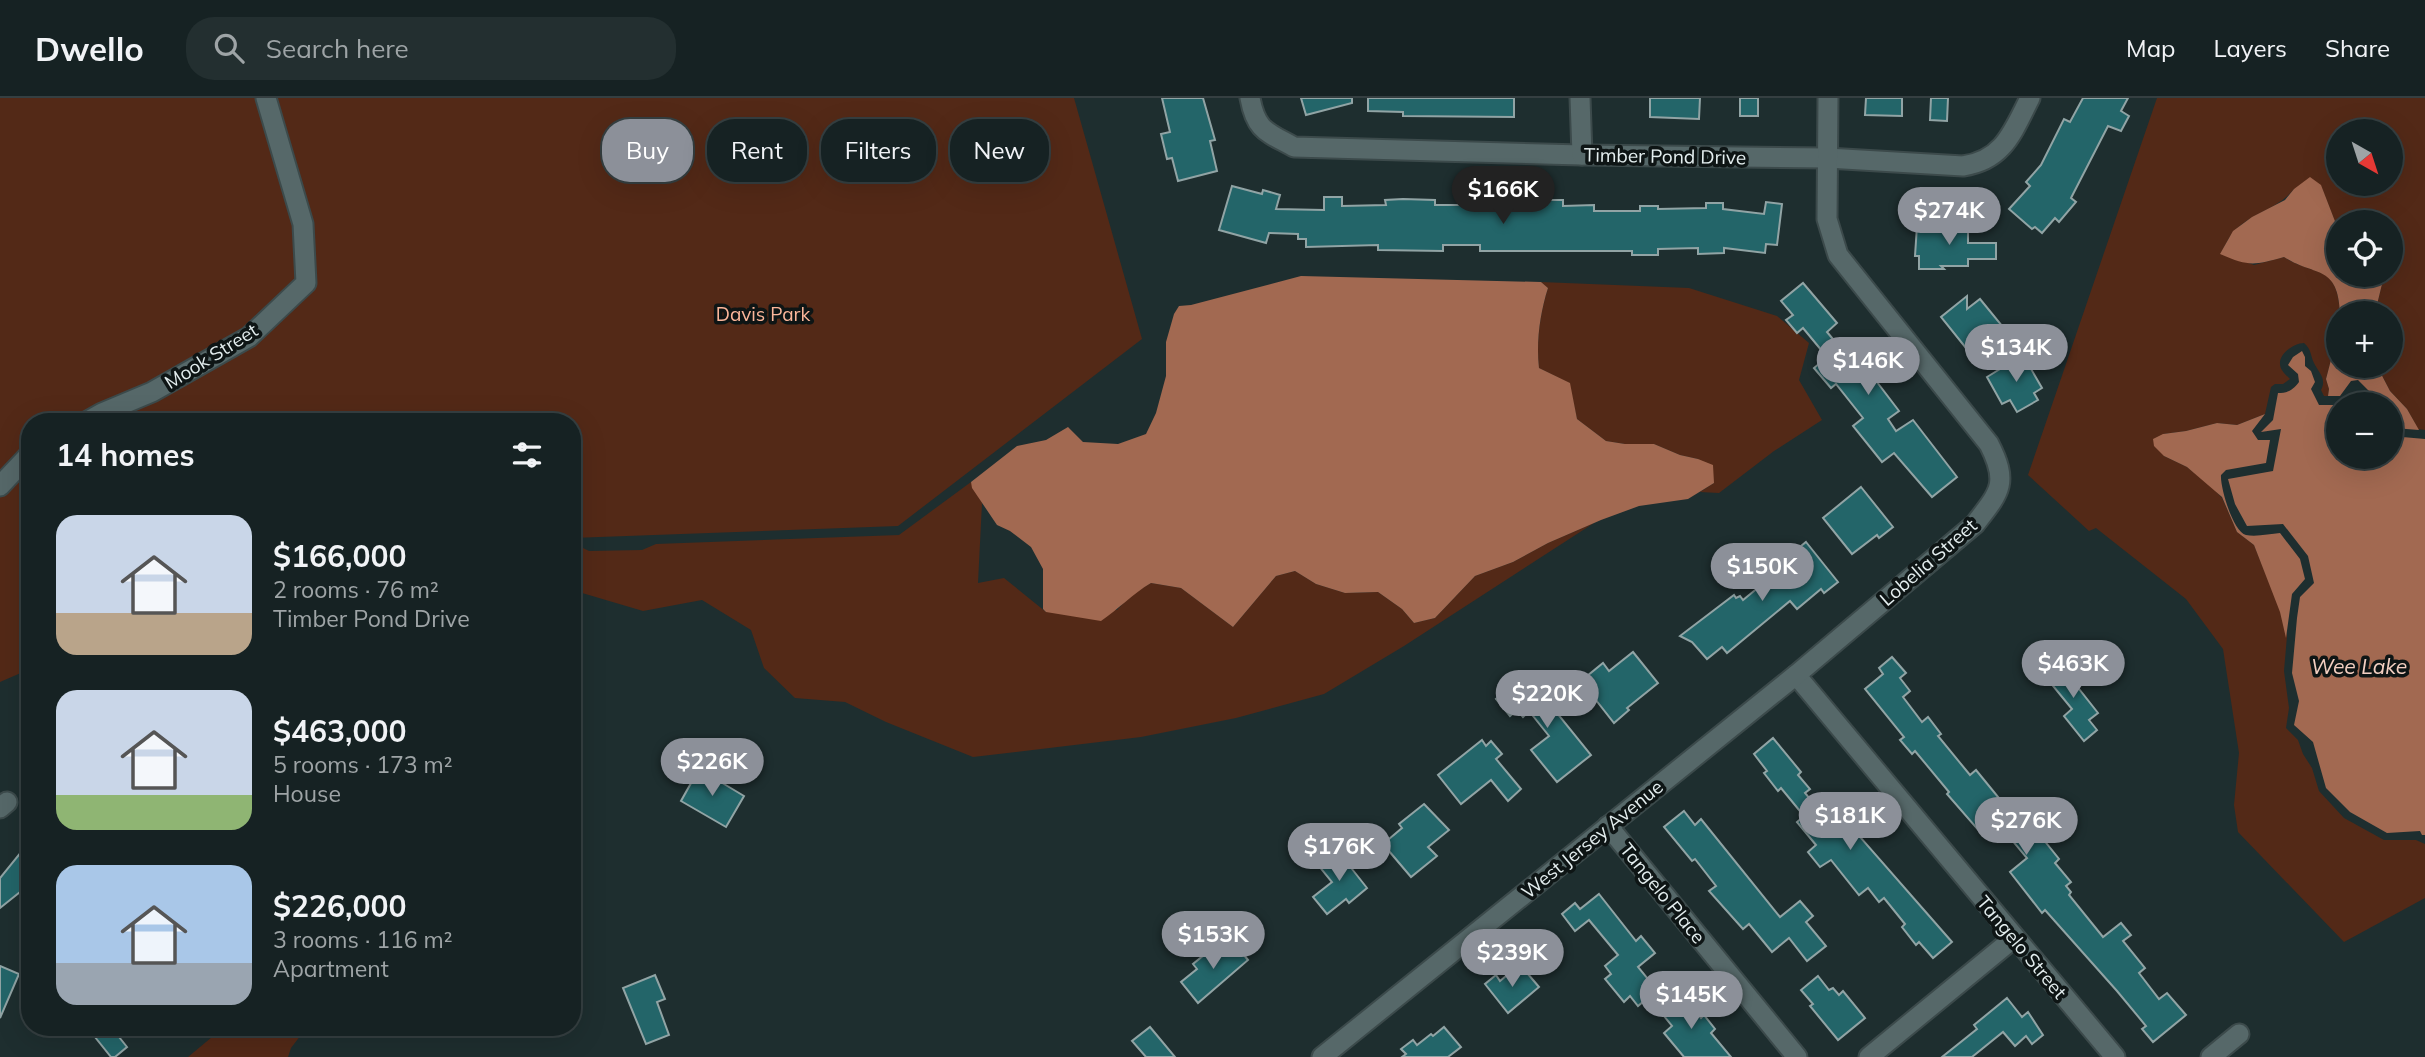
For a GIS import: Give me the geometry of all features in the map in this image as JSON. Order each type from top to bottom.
[{"type":"street","name":"Mook Street","points":[[102,413],[152,392],[249,337],[306,284],[303,224],[266,98]]},
{"type":"street","name":"Timber Pond Drive","points":[[1250,98],[1262,130],[1294,147],[1827,158],[1963,166],[1979,164],[2004,146],[2030,98]]},
{"type":"street","points":[[1580,98],[1582,155]]},
{"type":"street","name":"Lobelia Street","points":[[1796,675],[1975,524],[1993,501],[2002,480],[1989,444],[1838,255],[1827,219],[1828,98]]},
{"type":"street","points":[[0,486],[21,464]]},
{"type":"street","name":"West Jersey Avenue","points":[[1322,1057],[1796,675]]},
{"type":"street","name":"Tangelo Street","points":[[1796,675],[2115,1057]]},
{"type":"street","name":"Tangelo Place","points":[[1608,826],[1797,1057]]},
{"type":"street","points":[[1869,1057],[2014,938]]},
{"type":"street","points":[[2211,1057],[2239,1034]]},
{"type":"green space","name":"Davis Park","points":[[0,98],[1074,98],[1142,339],[898,526],[581,538],[581,413],[21,413],[21,673],[0,682]]},
{"type":"green space","points":[[2157,98],[2425,98],[2425,430],[2418,429],[2403,405],[2403,392],[2391,392],[2383,378],[2403,378],[2403,301],[2378,301],[2381,287],[2403,287],[2403,210],[2330,210],[2321,186],[2294,189],[2281,201],[2235,230],[2221,253],[2254,265],[2284,257],[2326,276],[2326,287],[2334,287],[2338,301],[2326,301],[2326,379],[2329,392],[2324,396],[2321,390],[2323,379],[2310,350],[2304,343],[2300,343],[2288,349],[2280,360],[2280,366],[2290,379],[2271,387],[2265,414],[2237,425],[2217,423],[2163,434],[2164,456],[2187,467],[2213,488],[2222,498],[2237,532],[2254,545],[2281,612],[2287,636],[2284,671],[2289,708],[2286,728],[2298,740],[2312,768],[2319,791],[2344,818],[2384,840],[2416,840],[2425,844],[2425,898],[2344,942],[2238,832],[2234,805],[2239,753],[2223,649],[2186,599],[2096,528],[2089,531],[2028,475]]},
{"type":"green space","points":[[1541,282],[1689,288],[1777,316],[1809,343],[1799,380],[1822,420],[1774,451],[1719,493],[1700,492],[1714,483],[1698,459],[1654,444],[1606,441],[1577,419],[1569,383],[1539,368],[1539,328],[1548,288]]},
{"type":"green space","points":[[971,482],[982,503],[978,583],[1004,578],[1046,612],[1117,610],[1132,594],[1151,583],[1181,588],[1233,627],[1276,576],[1295,571],[1316,584],[1345,593],[1378,592],[1402,609],[1414,623],[1435,618],[1475,576],[1513,562],[1594,523],[1404,646],[1324,694],[1236,718],[1141,737],[973,757],[886,722],[845,702],[795,698],[764,668],[751,630],[702,600],[643,611],[581,593],[581,547],[589,551],[642,550],[656,544],[899,535]]},
{"type":"green space","points":[[213,1036],[300,1036],[288,1057],[188,1057]]},
{"type":"water","points":[[2310,177],[2321,185],[2331,210],[2326,210],[2326,276],[2284,257],[2252,263],[2220,254],[2233,231],[2252,217],[2285,200]]},
{"type":"water","points":[[1301,276],[1541,282],[1548,288],[1539,328],[1539,368],[1570,383],[1577,419],[1606,441],[1654,444],[1713,465],[1714,483],[1688,499],[1639,506],[1601,520],[1513,562],[1475,576],[1435,618],[1414,623],[1402,609],[1378,592],[1345,593],[1316,584],[1295,571],[1276,576],[1233,627],[1181,588],[1151,583],[1101,621],[1046,612],[1043,609],[1043,569],[1031,547],[997,525],[972,488],[971,482],[1017,446],[1046,440],[1068,427],[1083,442],[1118,444],[1146,434],[1156,413],[1166,376],[1166,342],[1179,306]]},
{"type":"water","points":[[2335,287],[2381,287],[2378,301],[2338,301]]},
{"type":"water","name":"Wee Lake","points":[[2302,351],[2305,366],[2311,371],[2315,382],[2311,389],[2319,405],[2326,405],[2326,469],[2403,469],[2403,437],[2425,439],[2425,835],[2420,831],[2387,833],[2350,812],[2326,788],[2313,742],[2294,725],[2299,701],[2292,673],[2297,618],[2300,597],[2314,583],[2308,556],[2283,524],[2247,526],[2235,504],[2228,479],[2273,471],[2281,429],[2261,432],[2273,420],[2278,393],[2290,390],[2299,382],[2298,374],[2288,365],[2293,357]]},
{"type":"water","points":[[2383,378],[2391,392],[2370,392],[2358,380],[2351,381],[2343,392],[2329,392],[2326,379]]},
{"type":"water","points":[[2403,405],[2407,409],[2419,430],[2403,429]]},
{"type":"water","points":[[2265,414],[2252,431],[2258,440],[2270,440],[2266,463],[2226,470],[2221,475],[2221,481],[2228,508],[2241,532],[2254,536],[2280,533],[2300,559],[2305,579],[2292,594],[2286,638],[2280,612],[2254,545],[2237,532],[2222,497],[2187,467],[2164,456],[2154,446],[2153,439],[2163,434],[2217,423],[2237,425]]},
{"type":"building","points":[[1162,98],[1203,98],[1215,140],[1210,141],[1217,171],[1178,181],[1172,158],[1167,159],[1161,134],[1170,132]]},
{"type":"building","points":[[1301,98],[1352,98],[1352,103],[1306,115]]},
{"type":"building","points":[[1368,98],[1514,98],[1514,117],[1403,116],[1403,112],[1368,111]]},
{"type":"building","points":[[1650,98],[1700,98],[1699,119],[1650,117]]},
{"type":"building","points":[[1740,98],[1758,98],[1758,116],[1740,116]]},
{"type":"building","points":[[1866,98],[1902,98],[1902,116],[1865,115]]},
{"type":"building","points":[[1931,98],[1948,98],[1947,121],[1930,120]]},
{"type":"building","points":[[2083,98],[2128,98],[2121,111],[2129,116],[2121,131],[2108,126],[2071,198],[2076,202],[2059,222],[2055,218],[2042,233],[2035,227],[2032,229],[2009,209],[2030,186],[2026,182],[2041,165],[2064,119],[2070,122]]},
{"type":"building","points":[[1232,186],[1262,194],[1263,190],[1280,195],[1276,209],[1324,210],[1324,197],[1342,197],[1342,206],[1386,205],[1385,200],[1403,199],[1435,200],[1435,205],[1511,205],[1511,200],[1563,200],[1563,206],[1594,205],[1594,211],[1640,211],[1640,206],[1658,206],[1658,209],[1706,208],[1706,203],[1723,203],[1723,209],[1764,214],[1766,202],[1782,204],[1777,245],[1766,244],[1765,253],[1724,248],[1724,253],[1698,254],[1698,248],[1658,249],[1658,255],[1632,255],[1632,251],[1480,251],[1480,245],[1443,245],[1443,251],[1378,250],[1378,245],[1306,247],[1306,239],[1298,239],[1298,234],[1269,233],[1266,243],[1219,230]]},
{"type":"building","points":[[1917,226],[1968,226],[1968,243],[1996,243],[1996,259],[1968,259],[1968,266],[1919,269],[1919,256],[1915,256]]},
{"type":"building","points":[[1803,283],[1837,323],[1827,332],[1848,357],[1854,352],[1899,411],[1888,419],[1896,431],[1913,420],[1957,477],[1932,497],[1894,453],[1882,462],[1853,426],[1863,418],[1836,384],[1831,388],[1814,368],[1827,357],[1803,328],[1797,333],[1786,320],[1793,315],[1781,301]]},
{"type":"building","points":[[1967,296],[1967,309],[1980,299],[2003,327],[1970,353],[1941,317]]},
{"type":"building","points":[[2023,355],[2042,388],[2034,393],[2038,400],[2017,412],[2010,400],[2002,404],[1987,377]]},
{"type":"building","points":[[1861,487],[1893,527],[1879,538],[1877,535],[1852,554],[1823,518]]},
{"type":"building","points":[[1806,542],[1838,582],[1824,593],[1821,589],[1797,609],[1790,601],[1727,653],[1722,647],[1707,659],[1692,642],[1680,636],[1734,595],[1743,600]]},
{"type":"building","points":[[1633,652],[1658,683],[1627,708],[1629,710],[1614,723],[1581,681],[1603,663],[1609,671]]},
{"type":"building","points":[[1892,657],[1906,673],[1900,678],[1910,691],[1903,697],[1922,722],[1928,717],[1941,734],[1938,736],[1970,775],[1976,770],[2020,824],[2027,819],[2059,859],[2055,863],[2071,882],[2066,886],[2071,892],[2069,895],[2103,937],[2121,923],[2131,935],[2123,941],[2145,968],[2139,973],[2159,999],[2167,993],[2186,1015],[2153,1042],[2142,1029],[2146,1026],[2117,991],[2045,910],[2042,913],[2010,872],[2027,858],[1997,822],[1980,832],[1915,751],[1912,754],[1900,740],[1904,737],[1865,689],[1883,674],[1879,668]]},
{"type":"building","points":[[2063,660],[2080,681],[2076,685],[2098,713],[2089,720],[2097,730],[2084,741],[2064,716],[2072,709],[2044,675]]},
{"type":"building","points":[[1535,679],[1547,695],[1544,697],[1591,755],[1557,782],[1531,750],[1549,736],[1529,711],[1523,717],[1517,710],[1510,716],[1496,699],[1516,683],[1522,690]]},
{"type":"building","points":[[1773,738],[1801,772],[1798,775],[1810,789],[1805,793],[1835,830],[1852,816],[1865,833],[1860,837],[1952,942],[1933,958],[1919,942],[1916,945],[1902,927],[1905,924],[1884,898],[1879,902],[1868,888],[1859,895],[1831,860],[1820,867],[1808,852],[1816,845],[1797,822],[1804,816],[1781,788],[1778,791],[1754,754]]},
{"type":"building","points":[[1482,740],[1486,746],[1491,741],[1502,754],[1496,759],[1521,789],[1508,801],[1491,780],[1461,804],[1438,775]]},
{"type":"building","points":[[699,769],[744,796],[726,827],[681,801]]},
{"type":"building","points":[[1424,804],[1449,830],[1428,847],[1437,856],[1411,877],[1383,844],[1402,828],[1399,824]]},
{"type":"building","points":[[1684,811],[1695,825],[1701,819],[1780,917],[1800,901],[1813,916],[1806,922],[1826,946],[1807,961],[1789,938],[1772,952],[1749,924],[1743,929],[1709,891],[1716,886],[1664,827]]},
{"type":"building","points":[[1337,850],[1367,888],[1349,903],[1346,899],[1327,914],[1313,897],[1332,882],[1318,865]]},
{"type":"building","points":[[21,852],[21,891],[0,908],[0,878]]},
{"type":"building","points":[[1599,894],[1636,941],[1641,936],[1655,953],[1638,967],[1657,990],[1638,1006],[1630,996],[1624,1002],[1605,979],[1611,974],[1605,966],[1618,955],[1589,920],[1575,931],[1562,914],[1575,903],[1580,909]]},
{"type":"building","points":[[1235,944],[1248,960],[1198,1003],[1181,982],[1197,969],[1193,964],[1214,947],[1221,955]]},
{"type":"building","points":[[0,966],[19,974],[0,1018]]},
{"type":"building","points":[[1522,967],[1539,987],[1508,1013],[1485,984],[1496,975],[1500,981]]},
{"type":"building","points":[[655,975],[665,999],[657,1002],[669,1035],[646,1044],[623,988]]},
{"type":"building","points":[[1818,976],[1829,990],[1833,988],[1839,995],[1843,991],[1865,1018],[1838,1040],[1810,1006],[1813,1004],[1801,990]]},
{"type":"building","points":[[1681,994],[1701,1018],[1704,1015],[1715,1029],[1711,1033],[1731,1057],[1684,1057],[1664,1033],[1672,1026],[1660,1011]]},
{"type":"building","points":[[2007,998],[2022,1017],[2028,1012],[2043,1035],[2032,1044],[2026,1036],[2015,1046],[2003,1032],[1972,1057],[1942,1057],[1977,1029],[1974,1025]]},
{"type":"building","points":[[1150,1027],[1175,1057],[1146,1057],[1132,1041]]},
{"type":"building","points":[[1444,1027],[1461,1047],[1448,1057],[1402,1057],[1406,1054],[1401,1049],[1413,1040],[1417,1045]]},
{"type":"building","points":[[94,1036],[118,1036],[127,1047],[115,1057],[111,1057]]}]
